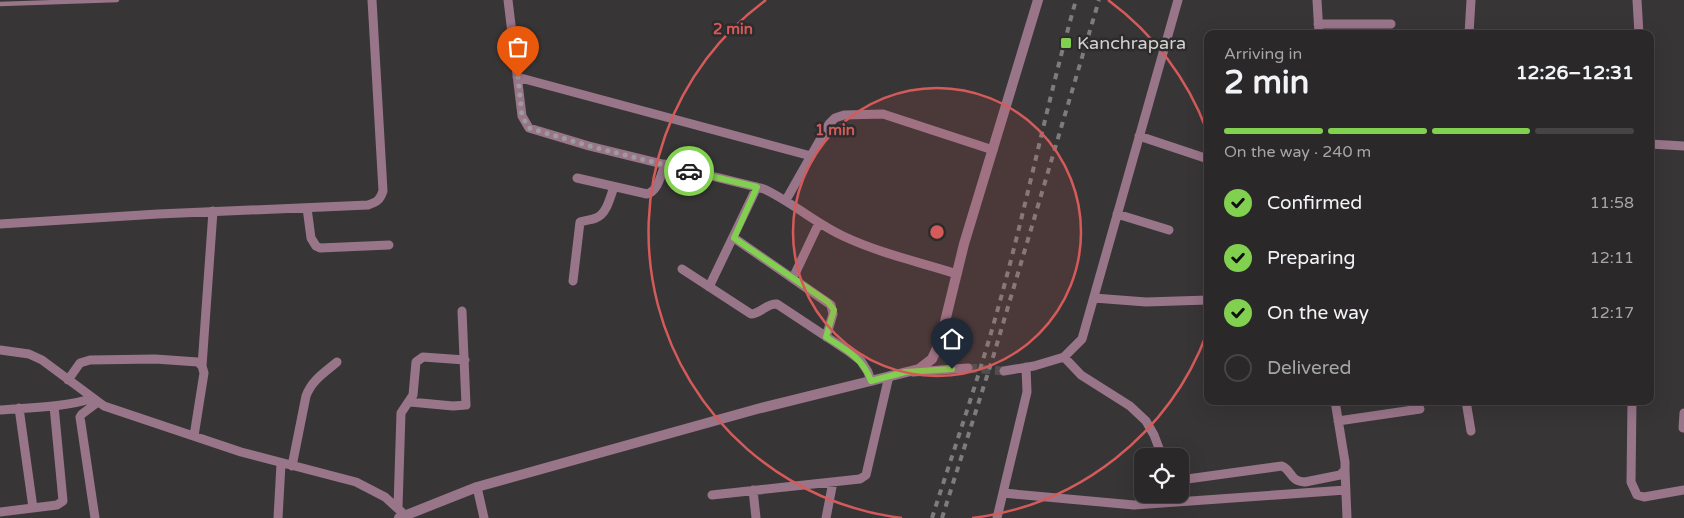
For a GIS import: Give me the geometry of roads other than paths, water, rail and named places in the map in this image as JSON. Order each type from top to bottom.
[{"type":"street","points":[[0,224],[214,211],[368,205],[375,203],[380,199],[383,191],[372,0]]},
{"type":"street","points":[[508,0],[522,116],[529,128],[580,144],[764,189],[786,200],[819,224],[844,237],[957,274]]},
{"type":"street","points":[[401,514],[477,487],[557,464],[757,409],[919,369],[932,359],[940,342],[957,274],[1038,0]]},
{"type":"street","points":[[1004,371],[1064,358],[1082,339],[1178,0]]},
{"type":"street","points":[[1317,0],[1319,30]]},
{"type":"street","points":[[1469,30],[1471,0]]},
{"type":"street","points":[[1637,0],[1639,30]]},
{"type":"street","points":[[1318,24],[1391,24]]},
{"type":"street","points":[[518,77],[811,156]]},
{"type":"street","points":[[786,200],[829,124],[835,118],[844,115],[883,114],[993,150]]},
{"type":"street","points":[[1139,136],[1204,158]]},
{"type":"street","points":[[1654,144],[1684,146]]},
{"type":"street","points":[[576,178],[642,194],[652,192],[656,188],[665,164]]},
{"type":"street","points":[[572,281],[580,222],[601,215],[606,208],[614,187]]},
{"type":"street","points":[[709,287],[757,187]]},
{"type":"street","points":[[307,208],[312,238],[316,246],[389,245]]},
{"type":"street","points":[[194,436],[203,390],[204,373],[202,366],[214,211]]},
{"type":"street","points":[[1117,214],[1170,230]]},
{"type":"street","points":[[793,278],[819,224]]},
{"type":"street","points":[[734,238],[831,305],[833,314],[826,337]]},
{"type":"street","points":[[682,269],[751,314],[756,314],[769,304],[777,304],[861,361],[871,381]]},
{"type":"street","points":[[1094,298],[1146,302],[1204,300]]},
{"type":"street","points":[[410,402],[453,406],[466,405],[466,360],[462,311]]},
{"type":"street","points":[[0,350],[30,354],[42,360],[96,400],[119,412],[281,464],[356,482],[385,497],[401,514]]},
{"type":"street","points":[[68,380],[80,363],[98,358],[198,362],[202,366]]},
{"type":"street","points":[[401,514],[401,413],[413,396],[416,362],[420,358],[466,360]]},
{"type":"street","points":[[1064,358],[1081,375],[1130,406],[1146,421],[1159,448]]},
{"type":"street","points":[[292,466],[309,387],[313,381],[337,362]]},
{"type":"street","points":[[998,518],[1027,392],[1026,367]]},
{"type":"street","points":[[905,372],[968,368]]},
{"type":"street","points":[[712,494],[860,479],[866,475],[889,376]]},
{"type":"street","points":[[0,410],[74,404],[96,400]]},
{"type":"street","points":[[95,518],[80,417],[96,400]]},
{"type":"street","points":[[1335,405],[1346,462],[1347,518]]},
{"type":"street","points":[[1467,405],[1471,431]]},
{"type":"street","points":[[1632,405],[1631,482],[1634,491],[1637,495],[1644,497],[1684,490]]},
{"type":"street","points":[[0,512],[58,505],[64,501],[54,406]]},
{"type":"street","points":[[19,408],[31,508],[30,518]]},
{"type":"street","points":[[1338,421],[1420,409]]},
{"type":"street","points":[[1683,428],[1684,413]]},
{"type":"street","points":[[278,518],[281,464]]},
{"type":"street","points":[[1189,479],[1282,466],[1287,469],[1295,480],[1305,482],[1340,475],[1345,470]]},
{"type":"street","points":[[826,518],[833,482]]},
{"type":"street","points":[[477,487],[484,518]]},
{"type":"street","points":[[753,490],[756,518]]},
{"type":"street","points":[[1003,493],[1134,505],[1346,490]]},
{"type":"lane","points":[[0,4],[117,0]]},
{"type":"tunnel","points":[[968,368],[1004,371]]},
{"type":"railway","points":[[932,518],[995,319],[1076,0]]},
{"type":"railway","points":[[942,518],[994,354],[1099,0]]},
{"type":"place","name":"Kanchrapara","points":[[1066,43]]}]
